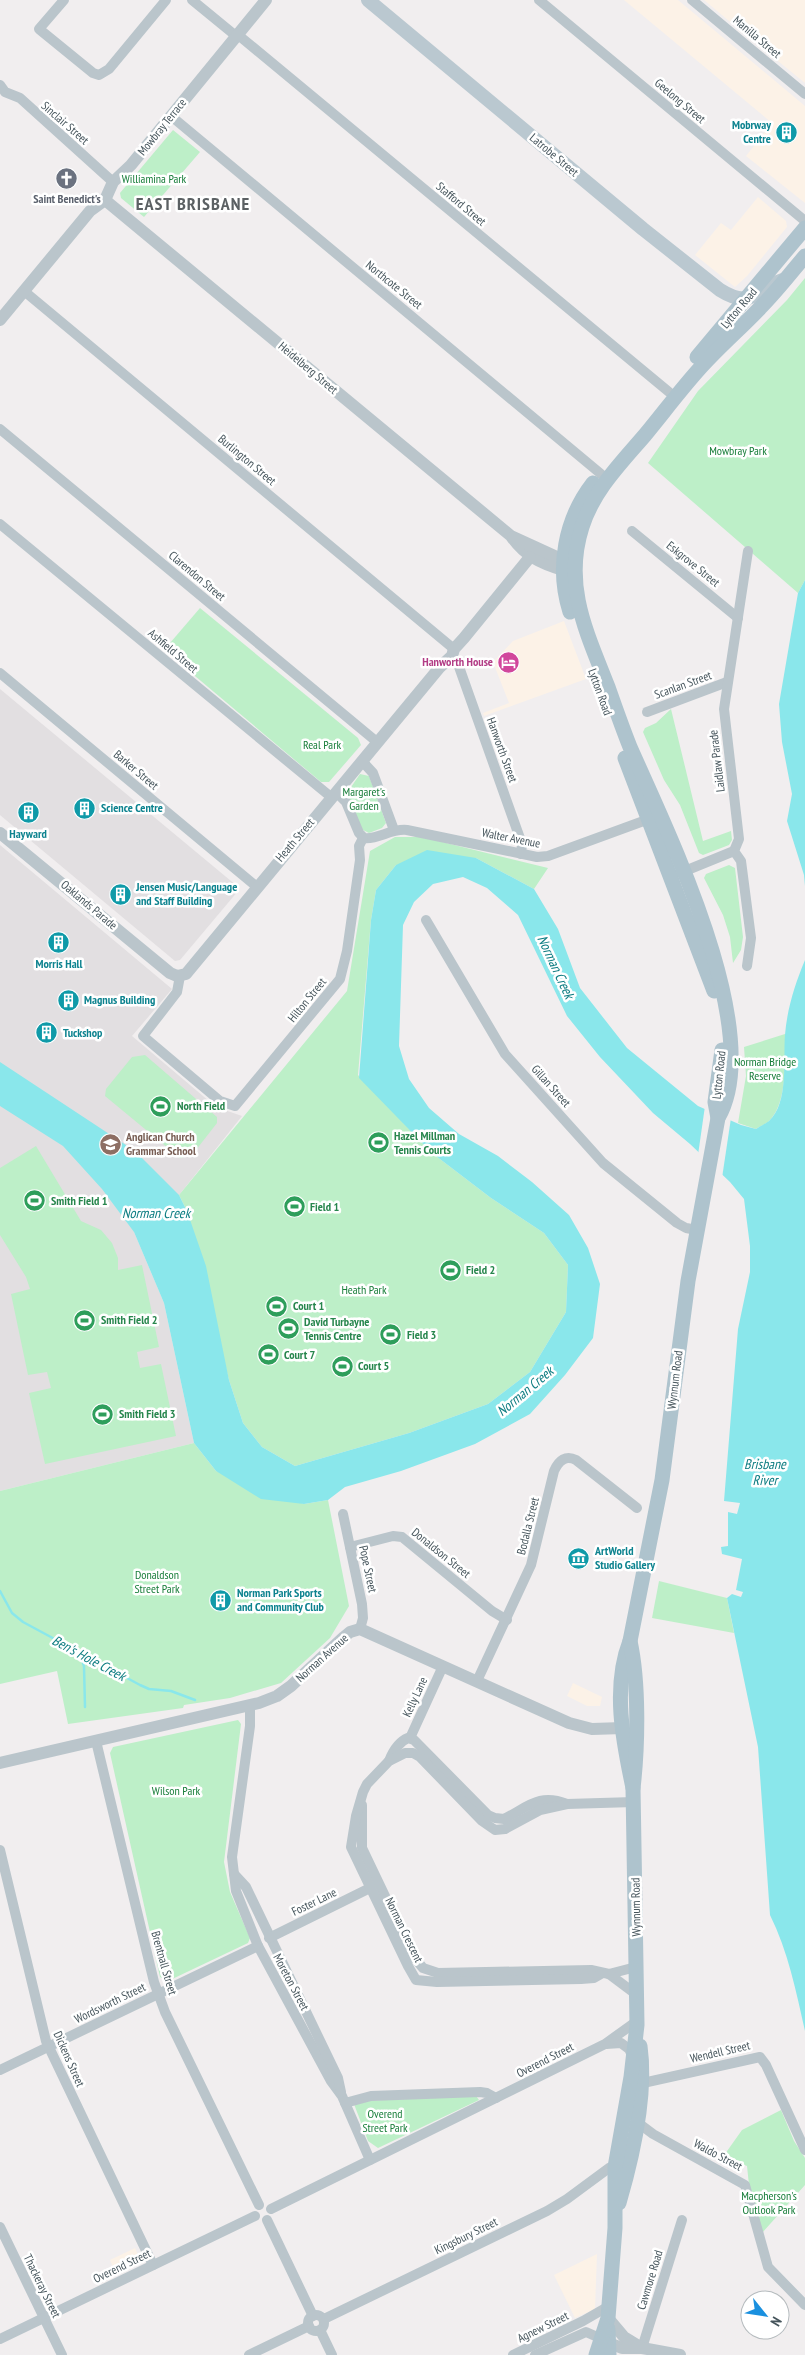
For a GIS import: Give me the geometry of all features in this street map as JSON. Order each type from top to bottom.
[{"type":"main road","name":"Latrobe Street","points":[[368,0],[643,229],[720,290],[733,296],[747,298]]},
{"type":"main road","name":"Lytton Road","points":[[677,874],[648,819],[569,610],[566,565],[570,528],[577,509],[600,474],[805,228]]},
{"type":"main road","name":"Lytton Road","points":[[718,1118],[721,1100],[722,1042],[717,1002],[677,874],[584,626],[566,565],[602,487],[690,379],[786,280],[805,256]]},
{"type":"main road","points":[[747,298],[762,293],[772,282],[786,280]]},
{"type":"main road","name":"Wynnum Road","points":[[615,2218],[631,2151],[643,2083],[637,2023],[634,1795],[629,1727],[634,1666],[630,1641],[662,1480],[688,1281],[718,1118]]},
{"type":"main road","name":"Wynnum Road","points":[[607,2346],[615,2218],[615,2167],[627,2100],[637,2023]]},
{"type":"main road","points":[[627,2100],[636,2086],[643,2083]]},
{"type":"main road","points":[[615,2167],[621,2167],[631,2151]]},
{"type":"main road","points":[[596,2355],[607,2346]]},
{"type":"street","points":[[64,0],[39,29],[93,73],[104,74],[166,0]]},
{"type":"street","name":"Stafford Street","points":[[192,0],[237,35],[669,392]]},
{"type":"street","name":"Mowbray Terrace","points":[[0,320],[90,211],[105,200],[113,182],[131,165],[266,0]]},
{"type":"street","name":"Geelong Street","points":[[539,0],[805,221]]},
{"type":"street","name":"Manilla Street","points":[[692,0],[805,94]]},
{"type":"street","name":"Sinclair Street","points":[[1,90],[20,98],[113,182]]},
{"type":"street","name":"Northcote Street","points":[[171,116],[600,474]]},
{"type":"street","name":"Heidelberg Street","points":[[105,200],[511,536],[566,565]]},
{"type":"street","name":"Burlington Street","points":[[24,291],[453,652]]},
{"type":"street","name":"Clarendon Street","points":[[0,429],[377,742]]},
{"type":"street","name":"Ashfield Street","points":[[0,524],[333,795]]},
{"type":"street","name":"Eskgrove Street","points":[[632,531],[738,618]]},
{"type":"street","name":"Heidelberg Street","points":[[511,536],[520,549],[530,557],[566,565]]},
{"type":"street","name":"Laidlaw Parade","points":[[747,966],[751,938],[741,861],[734,851],[739,840],[724,709],[748,551]]},
{"type":"street","name":"Heath Street","points":[[235,1106],[220,1101],[143,1036],[144,1031],[177,992],[180,976],[189,971],[530,557]]},
{"type":"street","name":"Hanworth Street","points":[[453,652],[522,844],[521,854]]},
{"type":"street","name":"Barker Street","points":[[0,673],[257,887]]},
{"type":"street","name":"Scanlan Street","points":[[647,712],[727,682]]},
{"type":"street","points":[[362,761],[373,773],[394,830]]},
{"type":"street","points":[[333,795],[346,802],[359,833],[365,838]]},
{"type":"street","name":"Walter Avenue","points":[[365,838],[394,830],[410,830],[521,854],[546,856],[648,819]]},
{"type":"street","name":"Oaklands Parade","points":[[0,832],[170,973],[180,976]]},
{"type":"street","name":"Hilton Street","points":[[235,1106],[340,978],[347,951],[360,860],[359,846],[365,838]]},
{"type":"street","points":[[677,874],[734,851]]},
{"type":"street","name":"Gillan Street","points":[[426,920],[505,1054],[603,1163],[677,1223],[686,1228],[697,1230]]},
{"type":"street","name":"Bodalla Street","points":[[477,1682],[531,1565],[554,1471],[559,1462],[567,1458],[576,1460],[637,1508]]},
{"type":"street","name":"Pope Street","points":[[343,1514],[363,1611],[360,1629]]},
{"type":"street","name":"Donaldson Street","points":[[350,1547],[393,1536],[402,1537],[492,1611],[507,1620]]},
{"type":"street","name":"Norman Avenue","points":[[0,1763],[270,1700],[284,1692],[346,1634],[360,1629],[578,1726],[600,1729],[629,1727]]},
{"type":"street","name":"Kelly Lane","points":[[410,1738],[443,1666]]},
{"type":"street","name":"Moreton Street","points":[[250,1706],[250,1726],[232,1858],[236,1892],[258,1946],[331,2081],[343,2099],[370,2160]]},
{"type":"street","name":"Norman Crescent","points":[[567,1804],[556,1800],[540,1800],[504,1818],[491,1817],[421,1745],[410,1738],[405,1738],[396,1748],[389,1761],[367,1784],[361,1799],[351,1849],[408,1966],[417,1980],[438,1982],[581,1979],[594,1978],[637,1965]]},
{"type":"street","name":"Brentnall Street","points":[[96,1741],[158,1994],[259,2205]]},
{"type":"street","name":"Norman Crescent","points":[[389,1761],[406,1752],[418,1755],[482,1821],[495,1830],[504,1829],[540,1810],[567,1804],[634,1795]]},
{"type":"street","name":"Norman Crescent","points":[[361,1799],[362,1848],[414,1957],[423,1968],[438,1973],[591,1970],[605,1974],[637,1995]]},
{"type":"street","name":"Dickens Street","points":[[0,1850],[40,2023],[48,2047],[153,2265]]},
{"type":"street","name":"Moreton Street","points":[[234,1874],[246,1887],[338,2078],[343,2099]]},
{"type":"street","name":"Foster Lane","points":[[269,1938],[370,1888]]},
{"type":"street","name":"Wordsworth Street","points":[[0,2070],[258,1946]]},
{"type":"street","name":"Overend Street","points":[[270,2209],[605,2044],[637,2023]]},
{"type":"street","points":[[605,2044],[621,2043],[629,2049],[633,2057]]},
{"type":"street","name":"Wendell Street","points":[[643,2083],[752,2057],[760,2057],[766,2065],[805,2150]]},
{"type":"street","points":[[343,2099],[371,2096],[480,2092],[487,2093],[496,2098]]},
{"type":"street","name":"Waldo Street","points":[[637,2122],[653,2134],[745,2185],[768,2267],[805,2305]]},
{"type":"street","name":"Kingsbury Street","points":[[324,2319],[551,2209],[609,2168],[615,2167]]},
{"type":"street","points":[[265,2204],[270,2209],[271,2214],[267,2220],[261,2220],[256,2216],[255,2211],[259,2205],[265,2204]]},
{"type":"street","name":"Overend Street","points":[[0,2339],[256,2216]]},
{"type":"street","points":[[267,2220],[313,2316]]},
{"type":"street","name":"Cawmore Road","points":[[642,2348],[682,2220]]},
{"type":"street","name":"Thackeray Street","points":[[0,2227],[62,2355]]},
{"type":"street","points":[[608,2314],[625,2338],[642,2348]]},
{"type":"street","name":"Agnew Street","points":[[513,2355],[583,2321],[608,2314]]},
{"type":"street","points":[[309,2326],[309,2320],[313,2316],[319,2315],[324,2319],[324,2325],[320,2330]]},
{"type":"street","name":"Agnew Street","points":[[535,2355],[586,2332],[588,2326],[583,2321]]},
{"type":"street","points":[[309,2326],[314,2330],[320,2330]]},
{"type":"street","points":[[249,2355],[309,2326]]},
{"type":"street","points":[[320,2330],[332,2355]]},
{"type":"street","name":"Agnew Street","points":[[586,2332],[607,2346]]},
{"type":"street","points":[[607,2346],[642,2348],[680,2355]]},
{"type":"shaded area","points":[[624,0],[678,0],[805,106],[805,203],[746,156],[772,123]]},
{"type":"shaded area","points":[[704,0],[805,0],[805,83],[735,26]]},
{"type":"shaded area","points":[[758,197],[786,221],[787,227],[747,276],[735,287],[695,255],[721,223],[731,230]]},
{"type":"shaded area","points":[[564,621],[586,679],[484,716],[483,713],[509,703],[493,662],[513,641]]},
{"type":"shaded area","points":[[0,689],[237,886],[238,891],[180,960],[175,961],[0,815]]},
{"type":"shaded area","name":"Anglican Church Grammar School","points":[[0,845],[172,989],[132,1036],[216,1107],[242,1116],[179,1195],[134,1232],[164,1303],[194,1443],[0,1491]]},
{"type":"shaded area","points":[[573,1683],[602,1697],[600,1706],[587,1706],[567,1696]]},
{"type":"shaded area","points":[[135,2248],[140,2259],[115,2272],[110,2260]]},
{"type":"shaded area","points":[[597,2254],[595,2309],[575,2318],[554,2275]]},
{"type":"green space","name":"Williamina Park","points":[[173,130],[200,152],[144,217],[121,198],[120,193]]},
{"type":"green space","name":"Mowbray Park","points":[[805,278],[805,580],[798,593],[648,463],[698,391],[787,300]]},
{"type":"green space","name":"Real Park","points":[[200,608],[358,738],[361,745],[329,782],[321,782],[164,650]]},
{"type":"green space","points":[[671,709],[703,841],[731,831],[732,840],[729,845],[703,855],[699,853],[680,805],[664,780],[643,732],[645,728],[656,723]]},
{"type":"green space","name":"Margaret's Garden","points":[[360,774],[369,776],[386,823],[382,828],[369,833],[361,829],[347,793]]},
{"type":"green space","name":"Heath Park","points":[[395,837],[422,837],[548,868],[534,889],[476,858],[396,865],[376,890],[371,920],[358,1075],[432,1153],[491,1198],[544,1233],[568,1265],[566,1312],[530,1372],[488,1404],[409,1433],[295,1466],[262,1447],[243,1423],[229,1380],[187,1211],[179,1195],[347,991],[370,851]]},
{"type":"green space","points":[[729,865],[735,868],[743,937],[741,950],[733,963],[730,937],[723,915],[704,878],[706,874]]},
{"type":"green space","name":"Norman Bridge Reserve","points":[[785,1034],[784,1079],[780,1103],[775,1113],[768,1122],[756,1129],[738,1123],[746,1076],[744,1047]]},
{"type":"green space","name":"North Field","points":[[145,1055],[217,1117],[217,1123],[192,1155],[180,1158],[105,1096],[106,1089],[132,1057]]},
{"type":"green space","points":[[36,1146],[81,1221],[101,1230],[112,1243],[118,1258],[118,1270],[142,1265],[159,1347],[137,1352],[140,1368],[161,1364],[176,1436],[45,1464],[29,1393],[51,1388],[47,1372],[28,1375],[11,1294],[30,1289],[26,1277],[0,1235],[0,1168]]},
{"type":"green space","name":"Donaldson Street Park","points":[[194,1443],[216,1471],[304,1504],[328,1500],[349,1606],[330,1638],[281,1683],[230,1698],[184,1705],[183,1708],[68,1724],[57,1671],[0,1684],[0,1491]]},
{"type":"green space","points":[[659,1581],[727,1598],[734,1633],[652,1618]]},
{"type":"green space","name":"Wilson Park","points":[[238,1720],[241,1724],[224,1862],[230,1892],[250,1938],[248,1943],[168,1981],[160,1977],[110,1753],[113,1747]]},
{"type":"green space","name":"Overend Street Park","points":[[476,2096],[479,2100],[378,2148],[368,2141],[354,2104],[361,2101]]},
{"type":"green space","name":"Macpherson's Outlook Park","points":[[781,2110],[794,2141],[805,2158],[805,2185],[762,2233],[749,2185],[747,2166],[739,2163],[732,2167],[720,2161],[742,2130]]},
{"type":"water","points":[[805,580],[805,886],[804,875],[787,821],[792,794],[782,742],[779,704],[798,593]]},
{"type":"water","points":[[427,850],[476,858],[534,889],[558,929],[580,988],[627,1048],[698,1106],[741,1125],[756,1129],[769,1121],[780,1103],[784,1080],[785,1035],[788,1016],[795,987],[805,960],[805,2031],[787,1957],[770,1915],[758,1747],[727,1598],[732,1594],[741,1597],[743,1592],[736,1590],[742,1559],[722,1554],[721,1547],[728,1546],[728,1512],[737,1514],[740,1503],[724,1501],[738,1329],[750,1272],[750,1246],[744,1199],[730,1182],[690,1144],[653,1113],[600,1057],[567,1016],[518,915],[487,888],[463,877],[433,884],[414,902],[403,925],[399,1046],[409,1079],[429,1108],[459,1134],[498,1156],[532,1182],[569,1215],[588,1248],[600,1284],[593,1338],[565,1375],[530,1414],[475,1444],[401,1471],[345,1487],[328,1500],[304,1504],[261,1499],[216,1471],[194,1443],[164,1303],[134,1232],[102,1189],[63,1146],[0,1106],[0,1062],[135,1151],[179,1195],[187,1211],[206,1266],[229,1380],[243,1423],[262,1447],[295,1466],[409,1433],[488,1404],[530,1372],[566,1312],[568,1265],[544,1233],[491,1198],[432,1153],[359,1078],[371,920],[376,890],[396,865]]},
{"type":"pier","points":[[705,1106],[731,1118],[722,1178],[698,1155]]},
{"type":"waterway","name":"Ben's Hole Creek","points":[[0,1591],[12,1613],[23,1622],[140,1685],[149,1689],[171,1691],[195,1700]]},
{"type":"waterway","points":[[80,1654],[84,1666],[85,1707]]},
{"type":"place","name":"Mobrway Centre","points":[[787,132]]},
{"type":"place","name":"Saint Benedict's","points":[[67,178]]},
{"type":"place","name":"Hanworth House","points":[[509,662]]},
{"type":"place","name":"Science Centre","points":[[85,808]]},
{"type":"place","name":"Hayward","points":[[28,813]]},
{"type":"place","name":"Jensen Music/Language and Staff Building","points":[[120,894]]},
{"type":"place","name":"Morris Hall","points":[[59,943]]},
{"type":"place","name":"Magnus Building","points":[[68,1000]]},
{"type":"place","name":"Tuckshop","points":[[47,1033]]},
{"type":"place","name":"North Field","points":[[161,1106]]},
{"type":"place","name":"Hazel Millman Tennis Courts","points":[[378,1143]]},
{"type":"place","name":"Anglican Church Grammar School","points":[[110,1144]]},
{"type":"place","name":"Smith Field 1","points":[[35,1201]]},
{"type":"place","name":"Field 1","points":[[294,1207]]},
{"type":"place","name":"Field 2","points":[[450,1270]]},
{"type":"place","name":"Court 1","points":[[277,1306]]},
{"type":"place","name":"Smith Field 2","points":[[85,1320]]},
{"type":"place","name":"David Turbayne Tennis Centre","points":[[288,1329]]},
{"type":"place","name":"Field 3","points":[[391,1335]]},
{"type":"place","name":"Court 7","points":[[268,1355]]},
{"type":"place","name":"Court 5","points":[[342,1366]]},
{"type":"place","name":"Smith Field 3","points":[[103,1414]]},
{"type":"place","name":"ArtWorld Studio Gallery","points":[[579,1558]]},
{"type":"place","name":"Norman Park Sports and Community Club","points":[[221,1600]]},
{"type":"district","name":"EAST BRISBANE","points":[[193,204]]},
{"type":"water label","name":"Norman Creek","points":[[556,967]]},
{"type":"water label","name":"Norman Creek","points":[[156,1213]]},
{"type":"water label","name":"Norman Creek","points":[[525,1391]]},
{"type":"water label","name":"Brisbane River","points":[[765,1472]]}]
